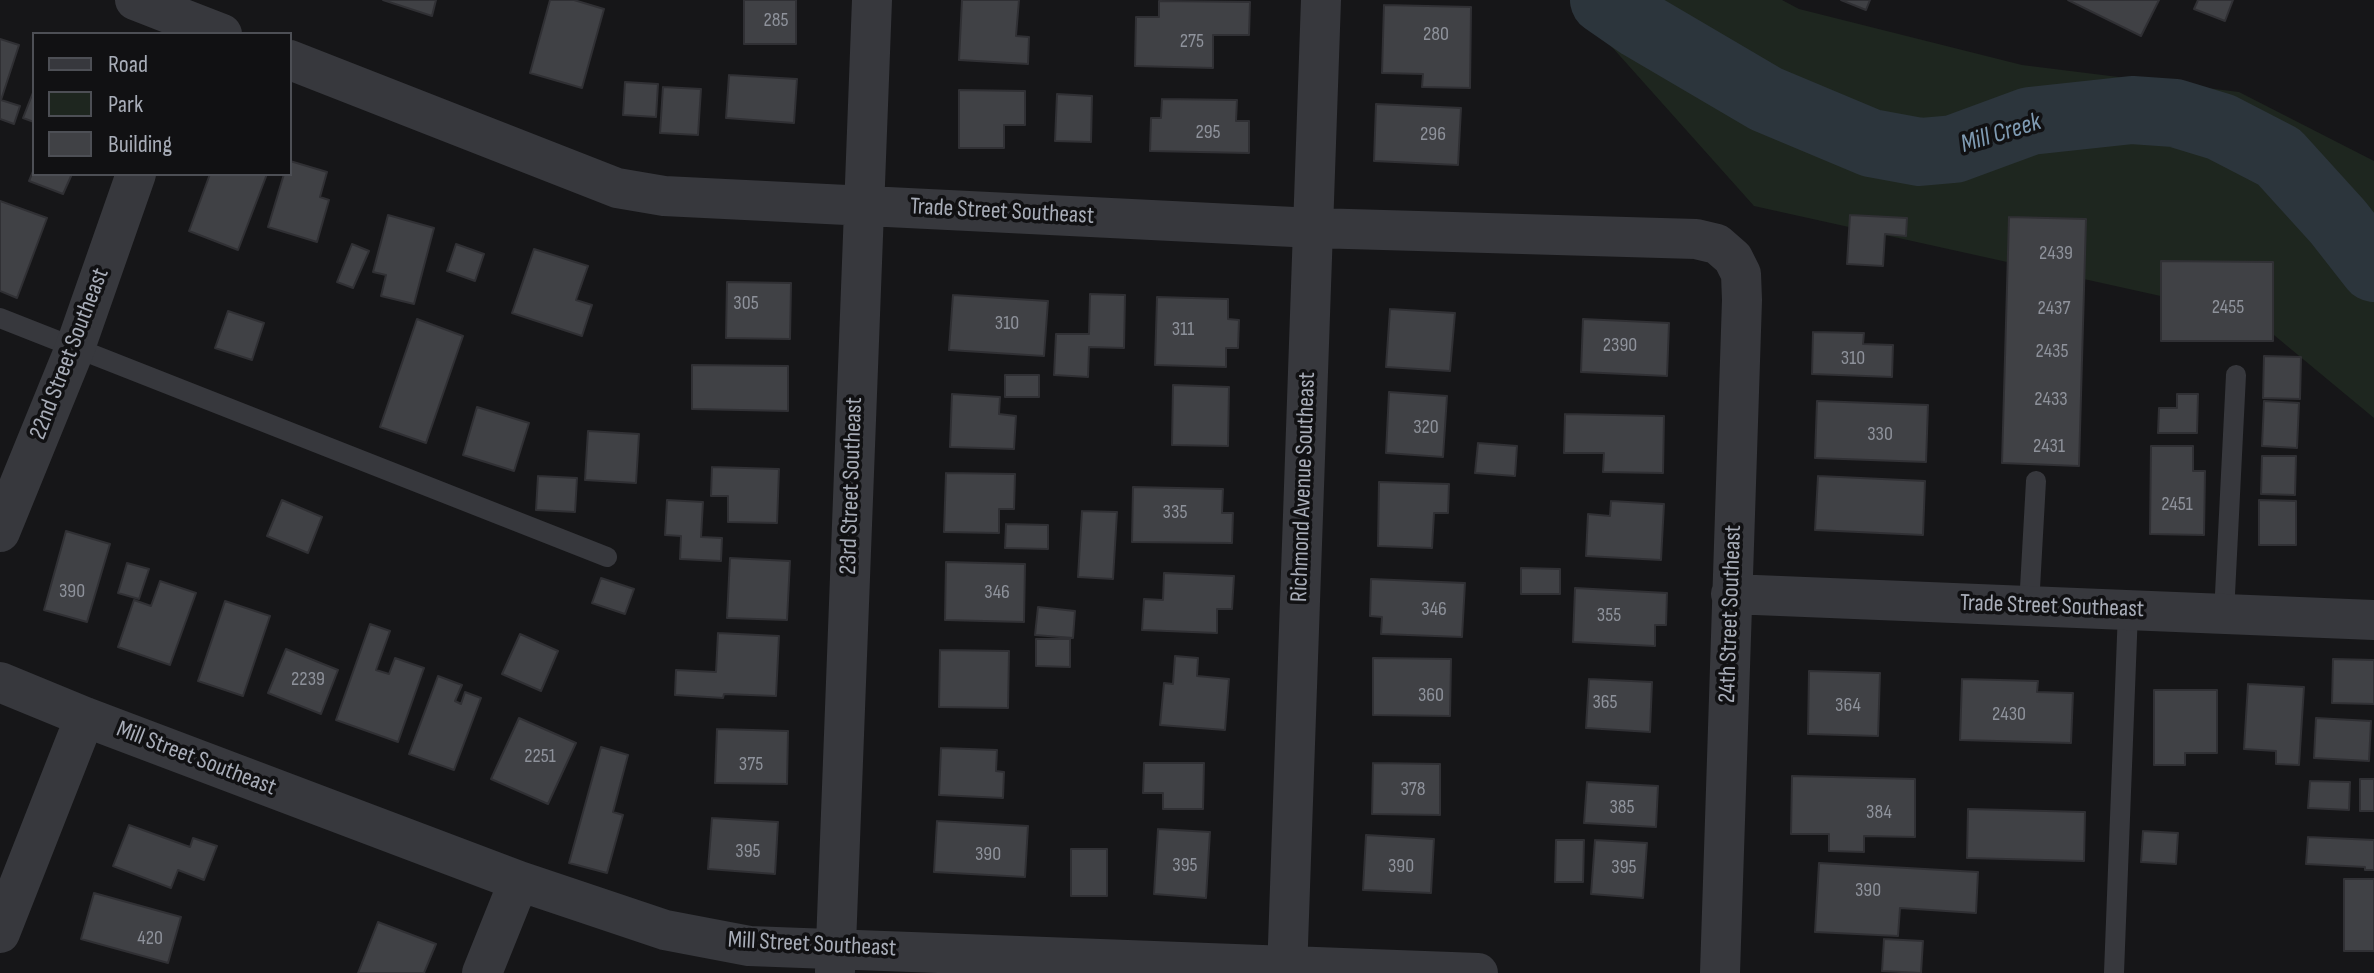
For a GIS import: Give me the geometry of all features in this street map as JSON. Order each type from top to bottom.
[{"type":"street","points":[[135,0],[199,22]]},
{"type":"street","name":"23rd Street Southeast","points":[[835,960],[872,0]]},
{"type":"street","name":"Richmond Avenue Southeast","points":[[1287,969],[1321,0]]},
{"type":"street","name":"Trade Street Southeast","points":[[292,61],[617,188],[664,196],[1314,228],[1696,239],[1717,244],[1733,258]]},
{"type":"street","name":"22nd Street Southeast","points":[[0,532],[75,348],[135,176]]},
{"type":"street","name":"24th Street Southeast","points":[[1720,973],[1742,300],[1741,274],[1733,258]]},
{"type":"street","name":"Trade Street Southeast","points":[[1731,594],[2374,620]]},
{"type":"street","name":"Mill Street Southeast","points":[[0,682],[519,881],[665,930],[835,960],[1478,973]]},
{"type":"street","points":[[0,933],[85,717]]},
{"type":"street","points":[[482,973],[519,881]]},
{"type":"lane","points":[[0,318],[607,557]]},
{"type":"lane","points":[[2224,614],[2236,375]]},
{"type":"lane","points":[[2029,606],[2036,481]]},
{"type":"lane","points":[[2114,973],[2128,611]]},
{"type":"green space","points":[[1570,0],[1782,0],[1799,9],[2022,65],[2239,92],[2374,161],[2374,418],[2251,316],[1754,206]]},
{"type":"building","points":[[383,0],[436,0],[432,16]]},
{"type":"building","points":[[550,0],[574,0],[604,9],[582,88],[530,73]]},
{"type":"building","points":[[744,0],[796,0],[796,44],[744,44]]},
{"type":"building","points":[[962,0],[1019,0],[1016,36],[1029,37],[1028,64],[959,60]]},
{"type":"building","points":[[1841,0],[1870,0],[1866,10]]},
{"type":"building","points":[[2068,0],[2159,0],[2141,36]]},
{"type":"building","points":[[2198,0],[2233,0],[2225,21],[2194,9]]},
{"type":"building","points":[[1159,1],[1250,2],[1249,35],[1213,35],[1213,68],[1135,66],[1136,17],[1159,17]]},
{"type":"building","points":[[1384,5],[1471,7],[1470,88],[1422,87],[1423,74],[1382,73]]},
{"type":"building","points":[[0,39],[19,45],[1,100],[20,106],[14,124],[0,119]]},
{"type":"building","points":[[729,75],[797,79],[794,123],[726,118]]},
{"type":"building","points":[[625,82],[658,84],[656,117],[623,115]]},
{"type":"building","points":[[663,87],[701,89],[698,135],[660,133]]},
{"type":"building","points":[[959,90],[1025,91],[1025,125],[1004,125],[1004,148],[959,148]]},
{"type":"building","points":[[1057,94],[1092,96],[1091,142],[1055,141]]},
{"type":"building","points":[[32,95],[32,121],[23,118]]},
{"type":"building","points":[[1162,99],[1237,100],[1236,121],[1249,121],[1249,153],[1150,151],[1151,118],[1161,118]]},
{"type":"building","points":[[1376,104],[1461,108],[1458,165],[1374,161]]},
{"type":"building","points":[[292,162],[327,172],[320,197],[329,200],[317,242],[268,227],[283,176],[292,176]]},
{"type":"building","points":[[32,174],[71,176],[63,194],[29,181]]},
{"type":"building","points":[[209,176],[266,176],[238,250],[189,231]]},
{"type":"building","points":[[0,201],[47,218],[17,298],[0,291]]},
{"type":"building","points":[[388,215],[434,228],[414,304],[381,296],[386,275],[373,272]]},
{"type":"building","points":[[1850,215],[1907,218],[1906,236],[1885,234],[1883,266],[1847,264]]},
{"type":"building","points":[[2009,217],[2086,219],[2079,466],[2002,463]]},
{"type":"building","points":[[352,244],[369,251],[353,288],[337,282]]},
{"type":"building","points":[[456,244],[484,254],[475,281],[447,271]]},
{"type":"building","points":[[534,249],[588,266],[576,300],[592,305],[582,336],[512,313]]},
{"type":"building","points":[[2161,261],[2273,262],[2273,341],[2161,341]]},
{"type":"building","points":[[727,282],[791,283],[790,339],[726,338]]},
{"type":"building","points":[[1090,294],[1125,295],[1124,348],[1089,347],[1088,377],[1054,375],[1056,334],[1089,334]]},
{"type":"building","points":[[953,295],[1048,301],[1044,356],[949,350]]},
{"type":"building","points":[[1157,297],[1228,299],[1228,319],[1239,320],[1238,348],[1226,348],[1226,367],[1155,365]]},
{"type":"building","points":[[1390,309],[1455,313],[1450,371],[1386,367]]},
{"type":"building","points":[[228,311],[264,323],[252,360],[215,348]]},
{"type":"building","points":[[417,319],[463,336],[426,443],[380,427]]},
{"type":"building","points":[[1583,319],[1669,323],[1667,376],[1581,372]]},
{"type":"building","points":[[1813,332],[1864,333],[1863,344],[1893,345],[1892,377],[1812,374]]},
{"type":"building","points":[[2264,356],[2301,357],[2300,399],[2263,398]]},
{"type":"building","points":[[692,365],[788,366],[788,411],[692,409]]},
{"type":"building","points":[[1005,375],[1039,375],[1039,397],[1005,397]]},
{"type":"building","points":[[1173,385],[1229,387],[1228,446],[1172,445]]},
{"type":"building","points":[[1389,392],[1447,396],[1443,457],[1386,453]]},
{"type":"building","points":[[952,394],[1000,397],[999,414],[1016,416],[1014,449],[950,447]]},
{"type":"building","points":[[2177,394],[2198,394],[2197,433],[2158,433],[2159,408],[2177,408]]},
{"type":"building","points":[[1817,401],[1928,405],[1926,462],[1815,458]]},
{"type":"building","points":[[2264,401],[2299,403],[2297,448],[2262,446]]},
{"type":"building","points":[[477,407],[529,423],[514,471],[463,455]]},
{"type":"building","points":[[1565,414],[1664,416],[1663,473],[1603,472],[1604,453],[1564,453]]},
{"type":"building","points":[[588,431],[639,434],[636,483],[585,480]]},
{"type":"building","points":[[1478,443],[1517,446],[1515,476],[1475,473]]},
{"type":"building","points":[[2151,446],[2193,446],[2193,471],[2205,471],[2204,535],[2150,534]]},
{"type":"building","points":[[2262,456],[2296,456],[2295,495],[2261,494]]},
{"type":"building","points":[[712,467],[779,469],[777,523],[728,522],[728,496],[711,496]]},
{"type":"building","points":[[946,473],[1015,474],[1014,509],[999,509],[999,533],[944,532]]},
{"type":"building","points":[[538,476],[577,478],[575,512],[536,510]]},
{"type":"building","points":[[1818,476],[1925,481],[1923,535],[1815,530]]},
{"type":"building","points":[[1379,482],[1449,484],[1448,513],[1434,513],[1432,548],[1378,546]]},
{"type":"building","points":[[1133,487],[1223,489],[1222,513],[1233,513],[1232,543],[1132,542]]},
{"type":"building","points":[[282,500],[322,517],[308,553],[267,536]]},
{"type":"building","points":[[667,500],[703,502],[701,537],[722,538],[721,561],[680,559],[681,536],[665,535]]},
{"type":"building","points":[[2259,500],[2296,501],[2296,545],[2259,545]]},
{"type":"building","points":[[1611,501],[1664,504],[1661,560],[1586,556],[1588,514],[1610,516]]},
{"type":"building","points":[[1082,511],[1117,512],[1113,579],[1078,577]]},
{"type":"building","points":[[1006,524],[1048,525],[1048,549],[1005,548]]},
{"type":"building","points":[[66,531],[110,544],[87,622],[44,610]]},
{"type":"building","points":[[730,558],[790,561],[787,620],[727,618]]},
{"type":"building","points":[[946,562],[1025,564],[1024,622],[945,620]]},
{"type":"building","points":[[127,563],[149,569],[139,599],[118,593]]},
{"type":"building","points":[[1521,568],[1560,569],[1560,594],[1521,594]]},
{"type":"building","points":[[1164,573],[1234,576],[1232,609],[1217,609],[1217,633],[1142,630],[1144,599],[1163,600]]},
{"type":"building","points":[[601,578],[634,589],[625,614],[592,603]]},
{"type":"building","points":[[1371,579],[1465,583],[1462,637],[1381,634],[1382,617],[1370,616]]},
{"type":"building","points":[[160,581],[196,593],[170,665],[118,647],[134,600],[151,606]]},
{"type":"building","points":[[1575,588],[1667,593],[1666,625],[1655,625],[1655,646],[1573,642]]},
{"type":"building","points":[[225,601],[270,616],[243,696],[198,681]]},
{"type":"building","points":[[1038,607],[1075,611],[1073,638],[1035,635]]},
{"type":"building","points":[[370,624],[390,631],[376,670],[389,674],[395,658],[424,668],[398,742],[336,720]]},
{"type":"building","points":[[718,633],[779,636],[776,696],[724,694],[723,698],[675,695],[676,670],[716,672]]},
{"type":"building","points":[[520,634],[558,651],[541,691],[502,674]]},
{"type":"building","points":[[1036,639],[1070,639],[1070,667],[1036,666]]},
{"type":"building","points":[[286,649],[338,670],[321,714],[268,693]]},
{"type":"building","points":[[940,650],[1009,651],[1008,708],[939,707]]},
{"type":"building","points":[[1175,656],[1198,658],[1197,676],[1229,679],[1225,730],[1160,725],[1164,683],[1173,684]]},
{"type":"building","points":[[1373,658],[1451,659],[1450,716],[1373,715]]},
{"type":"building","points":[[2333,659],[2374,660],[2374,704],[2332,703]]},
{"type":"building","points":[[1809,671],[1880,673],[1878,736],[1808,734]]},
{"type":"building","points":[[438,676],[462,685],[455,701],[461,704],[465,692],[481,698],[454,770],[409,754]]},
{"type":"building","points":[[1589,679],[1652,682],[1650,732],[1586,728]]},
{"type":"building","points":[[1962,679],[2038,681],[2037,692],[2073,693],[2071,743],[1960,740]]},
{"type":"building","points":[[2248,684],[2304,687],[2299,765],[2276,764],[2276,751],[2244,749]]},
{"type":"building","points":[[2154,690],[2217,690],[2217,753],[2185,753],[2185,765],[2154,765]]},
{"type":"building","points":[[519,718],[576,743],[548,804],[491,779]]},
{"type":"building","points":[[2316,718],[2371,721],[2369,761],[2314,758]]},
{"type":"building","points":[[717,729],[788,731],[787,784],[715,783]]},
{"type":"building","points":[[601,747],[628,755],[613,812],[623,815],[607,873],[569,863]]},
{"type":"building","points":[[941,748],[997,750],[996,771],[1004,772],[1003,798],[939,795]]},
{"type":"building","points":[[1144,763],[1204,763],[1203,809],[1163,809],[1163,793],[1143,793]]},
{"type":"building","points":[[1373,763],[1440,764],[1440,815],[1372,814]]},
{"type":"building","points":[[1792,776],[1915,779],[1915,837],[1864,836],[1864,852],[1829,851],[1829,834],[1791,834]]},
{"type":"building","points":[[2360,779],[2374,779],[2374,811],[2360,811]]},
{"type":"building","points":[[2310,781],[2350,782],[2349,810],[2308,808]]},
{"type":"building","points":[[1587,782],[1658,786],[1656,827],[1584,823]]},
{"type":"building","points":[[1968,809],[2085,812],[2084,861],[1967,858]]},
{"type":"building","points":[[712,818],[778,822],[775,874],[708,869]]},
{"type":"building","points":[[937,821],[1028,826],[1025,877],[934,872]]},
{"type":"building","points":[[129,825],[190,847],[193,838],[217,846],[204,880],[178,870],[171,888],[113,866]]},
{"type":"building","points":[[1158,829],[1210,832],[1206,898],[1154,894]]},
{"type":"building","points":[[2143,831],[2178,833],[2176,864],[2141,862]]},
{"type":"building","points":[[1366,835],[1434,839],[1431,893],[1363,890]]},
{"type":"building","points":[[2308,837],[2374,840],[2374,870],[2306,864]]},
{"type":"building","points":[[1556,840],[1584,840],[1583,882],[1555,882]]},
{"type":"building","points":[[1595,840],[1647,843],[1643,898],[1591,894]]},
{"type":"building","points":[[1071,849],[1107,849],[1107,896],[1071,896]]},
{"type":"building","points":[[1819,863],[1978,872],[1976,913],[1900,908],[1898,936],[1815,932]]},
{"type":"building","points":[[2344,879],[2374,879],[2374,951],[2344,951]]},
{"type":"building","points":[[94,893],[181,917],[168,963],[81,939]]},
{"type":"building","points":[[378,922],[436,944],[424,973],[358,973]]},
{"type":"building","points":[[1884,939],[1923,941],[1921,973],[1882,971]]},
{"type":"waterway","name":"Mill Creek","points":[[1604,0],[1640,25],[1766,99],[1871,143],[1920,152],[1954,149],[2030,121],[2132,110],[2175,113],[2221,127],[2279,157],[2338,222],[2374,268]]}]
